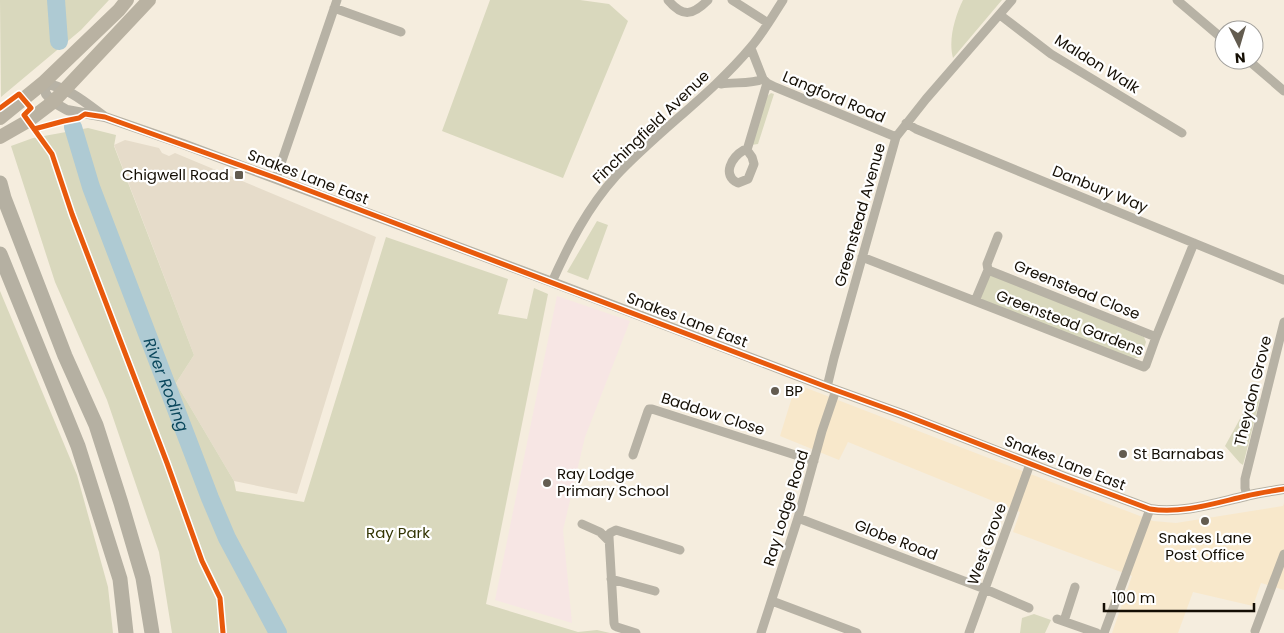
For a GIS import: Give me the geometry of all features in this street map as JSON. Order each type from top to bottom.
[{"type":"highway","points":[[2,190],[65,356],[96,425],[143,578],[152,633]]},
{"type":"highway","points":[[0,254],[78,446],[120,579],[126,633]]},
{"type":"main road","points":[[0,118],[44,83],[127,0]]},
{"type":"main road","points":[[0,137],[28,121],[53,102],[149,0]]},
{"type":"street","points":[[668,0],[684,12],[692,13],[708,0]]},
{"type":"street","points":[[732,0],[768,23]]},
{"type":"street","name":"Finchingfield Avenue","points":[[552,282],[587,213],[610,183],[750,49],[783,0]]},
{"type":"street","name":"Greenstead Avenue","points":[[832,389],[834,358],[896,137],[1012,0]]},
{"type":"street","points":[[1177,0],[1214,31]]},
{"type":"street","points":[[276,178],[336,4],[401,32]]},
{"type":"street","name":"Maldon Walk","points":[[1000,14],[1051,54],[1182,133]]},
{"type":"street","name":"Langford Road","points":[[750,49],[765,81]]},
{"type":"street","points":[[1260,70],[1284,91]]},
{"type":"street","name":"Langford Road","points":[[718,81],[722,84],[765,81],[896,137]]},
{"type":"street","points":[[747,150],[765,81]]},
{"type":"street","points":[[53,102],[46,94],[44,83],[65,90]]},
{"type":"street","name":"Snakes Lane East","points":[[65,90],[105,117]]},
{"type":"street","name":"Snakes Lane East","points":[[53,102],[67,110],[105,117],[276,178],[1150,509],[1163,511],[1202,506],[1284,489]]},
{"type":"street","name":"Danbury Way","points":[[906,123],[916,129],[1284,280]]},
{"type":"street","points":[[975,301],[988,270],[987,264],[998,236]]},
{"type":"street","name":"Greenstead Gardens","points":[[862,257],[1144,367],[1194,243]]},
{"type":"street","name":"Greenstead Close","points":[[988,270],[1156,337]]},
{"type":"street","name":"Theydon Grove","points":[[1247,496],[1245,479],[1284,322]]},
{"type":"street","name":"Ray Lodge Road","points":[[761,633],[798,518],[832,389]]},
{"type":"street","name":"Baddow Close","points":[[633,455],[649,409],[814,461]]},
{"type":"street","name":"West Grove","points":[[969,633],[1030,464]]},
{"type":"street","points":[[1104,633],[1150,509]]},
{"type":"street","name":"Globe Road","points":[[798,518],[985,589],[1029,608]]},
{"type":"street","points":[[582,524],[600,532],[609,539]]},
{"type":"street","points":[[636,633],[615,626],[610,532],[616,530],[680,550]]},
{"type":"street","points":[[1254,632],[1284,554]]},
{"type":"street","points":[[611,579],[655,591]]},
{"type":"street","points":[[1075,587],[1060,620],[1097,633]]},
{"type":"street","points":[[772,601],[856,633]]},
{"type":"shaded area","points":[[125,140],[159,148],[162,153],[169,156],[175,153],[376,237],[297,494],[234,481],[176,383],[194,355],[114,145]]},
{"type":"shaded area","name":"Ray Lodge Primary School","points":[[557,296],[630,321],[585,437],[563,530],[572,623],[495,600]]},
{"type":"shaded area","points":[[796,384],[1153,521],[1176,523],[1283,506],[1284,503],[1284,590],[1261,583],[1253,606],[1193,592],[1178,633],[1112,633],[1132,576],[1013,532],[1020,512],[848,442],[839,460],[780,436]]},
{"type":"green space","points":[[0,0],[109,0],[81,30],[1,97]]},
{"type":"green space","points":[[490,0],[580,0],[609,4],[628,21],[563,178],[442,131]]},
{"type":"green space","points":[[963,0],[1002,0],[953,58],[951,44],[953,28]]},
{"type":"green space","points":[[771,93],[774,94],[758,144],[751,145],[764,99]]},
{"type":"green space","name":"Ray Park","points":[[88,128],[116,135],[114,146],[194,355],[176,383],[234,481],[236,491],[304,502],[386,237],[508,279],[498,314],[527,319],[534,288],[548,294],[486,604],[578,632],[597,630],[610,633],[172,633],[159,552],[107,400],[55,282],[11,146],[33,138]]},
{"type":"green space","points":[[597,221],[608,225],[588,280],[567,272]]},
{"type":"green space","points":[[989,274],[1144,337],[1146,342],[1141,357],[1130,359],[978,298]]},
{"type":"green space","points":[[0,291],[77,475],[108,587],[113,633],[0,633]]},
{"type":"green space","points":[[1252,397],[1260,399],[1243,465],[1225,446]]},
{"type":"green space","points":[[1034,614],[1051,620],[1045,633],[1020,633],[1022,618]]},
{"type":"waterway","name":"River Roding","points":[[56,0],[59,41]]},
{"type":"waterway","name":"River Roding","points":[[73,127],[91,187],[210,498],[227,538],[278,633]]},
{"type":"cycle path","points":[[0,108],[19,94],[31,108],[24,115],[52,154],[72,214],[167,463],[202,561],[220,598],[223,633]]},
{"type":"cycle path","points":[[34,129],[79,118],[85,114],[105,117],[276,178],[1150,509],[1186,509],[1284,489]]},
{"type":"place","name":"Chigwell Road","points":[[239,175]]},
{"type":"place","name":"BP","points":[[775,391]]},
{"type":"place","name":"St Barnabas","points":[[1123,454]]},
{"type":"place","name":"Ray Lodge Primary School","points":[[547,483]]},
{"type":"place","name":"Snakes Lane Post Office","points":[[1205,521]]}]
